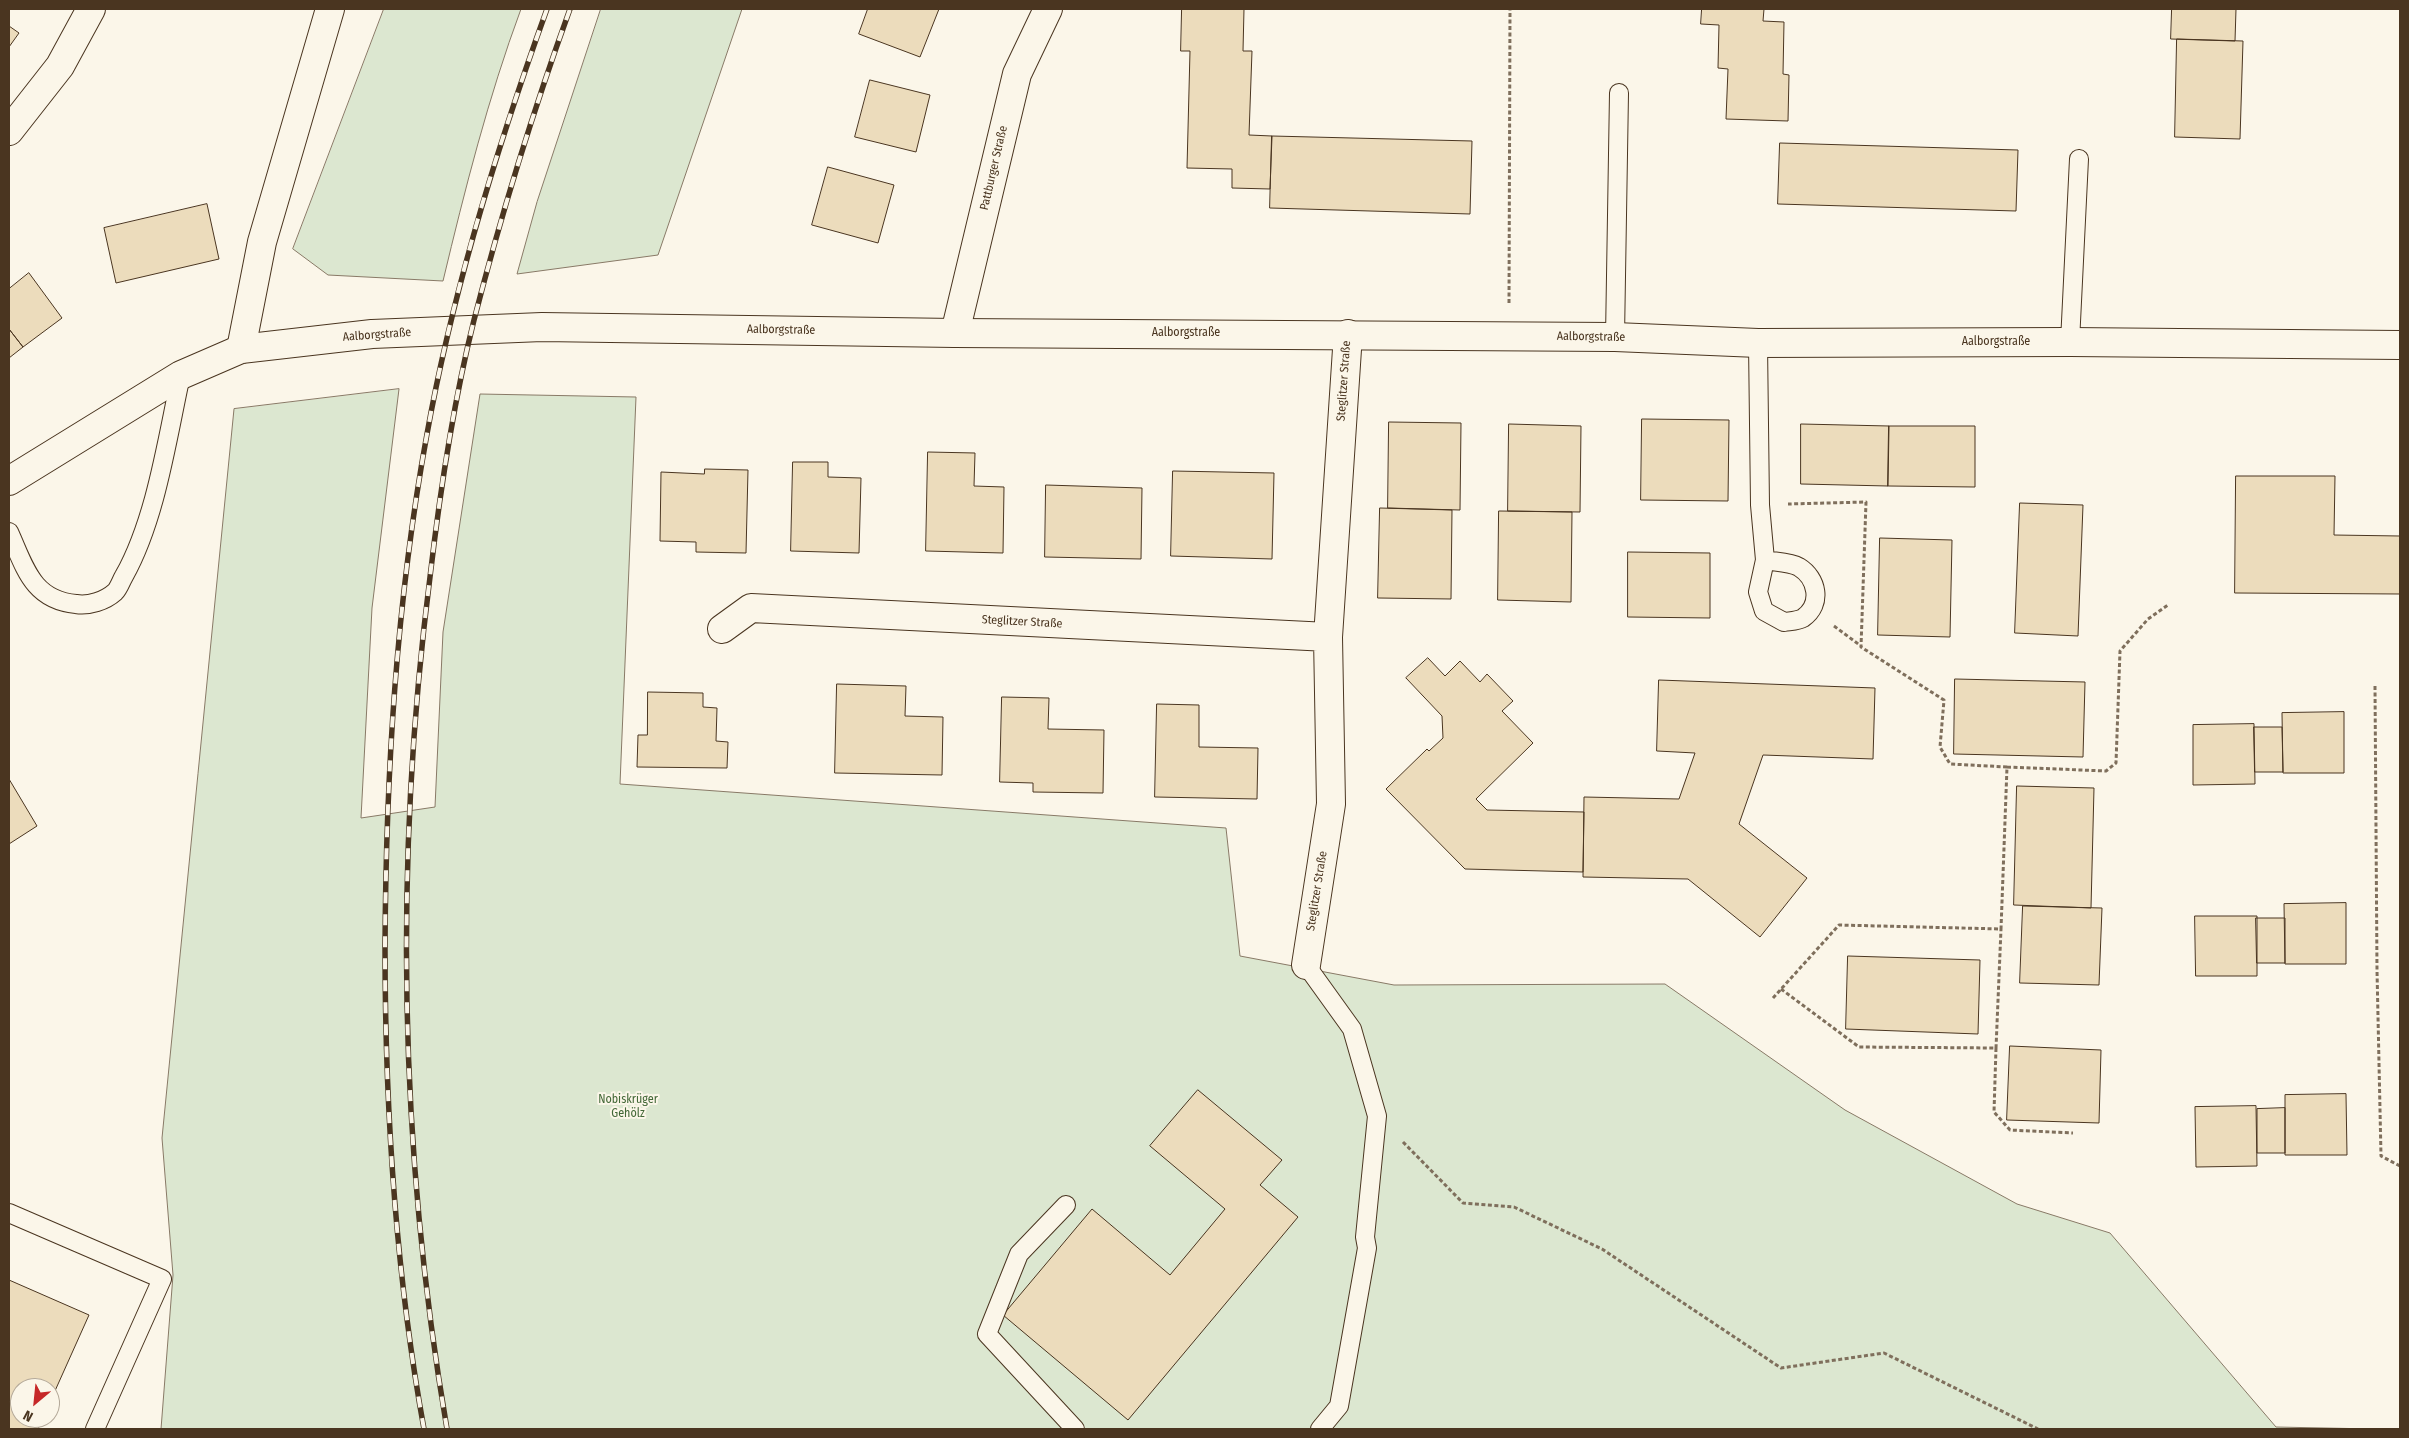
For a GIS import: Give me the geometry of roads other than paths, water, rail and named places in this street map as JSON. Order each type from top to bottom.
[{"type":"street","points":[[9,131],[60,66],[91,9]]},
{"type":"street","points":[[241,349],[262,242],[330,9]]},
{"type":"street","name":"Pattburger Straße","points":[[954,333],[1016,74],[1048,9]]},
{"type":"street","name":"Aalborgstraße","points":[[9,481],[181,375],[241,349],[372,334],[542,327],[954,333],[1509,335],[1758,343],[2070,342],[2400,346]]},
{"type":"street","name":"Steglitzer Straße","points":[[1306,965],[1330,804],[1328,637],[1348,334]]},
{"type":"street","name":"Steglitzer Straße","points":[[722,629],[751,608],[1328,637]]},
{"type":"lane","points":[[1614,337],[1619,93]]},
{"type":"lane","points":[[2070,342],[2079,159]]},
{"type":"lane","points":[[1758,343],[1760,505],[1765,560]]},
{"type":"lane","points":[[9,532],[24,565],[41,592],[59,602],[80,605],[102,601],[116,591],[135,556],[150,508],[181,375]]},
{"type":"lane","points":[[1306,965],[1352,1029],[1377,1116],[1365,1237],[1367,1248],[1339,1406],[1320,1429]]},
{"type":"lane","points":[[1066,1205],[1019,1254],[987,1334],[1074,1429]]},
{"type":"lane","points":[[9,1213],[162,1280],[95,1429]]},
{"type":"railway","points":[[424,1429],[414,1369],[399,1249],[390,1128],[385,1006],[388,817],[400,625],[416,497],[450,326],[463,272],[494,166],[547,9]]},
{"type":"railway","points":[[447,1429],[431,1324],[419,1217],[411,1111],[407,1004],[407,897],[418,683],[443,480],[466,352],[506,202],[570,9]]},
{"type":"park label","name":"Nobiskrüger Gehölz","points":[[628,1107]]}]
